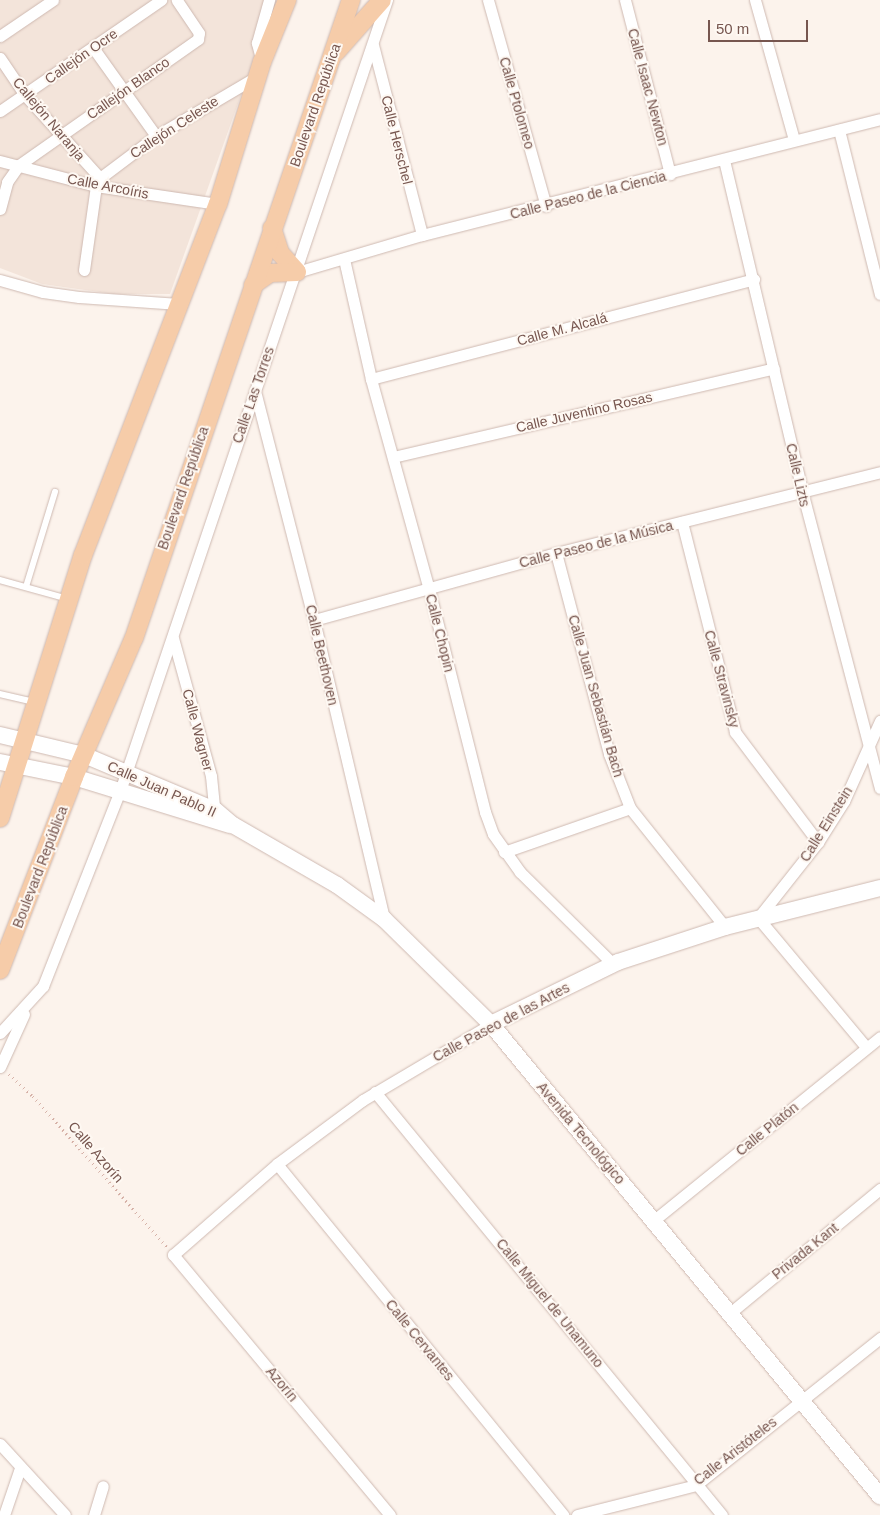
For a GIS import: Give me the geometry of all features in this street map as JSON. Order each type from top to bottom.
[{"type":"main road","points":[[2,808],[19,765],[69,599],[218,204],[260,69],[287,0]]},
{"type":"main road","name":"Boulevard República","points":[[0,970],[74,777],[134,638],[351,0]]},
{"type":"main road","points":[[333,56],[382,0]]},
{"type":"main road","points":[[272,228],[280,253],[297,272]]},
{"type":"main road","points":[[253,285],[270,273],[297,272]]},
{"type":"main road","name":"Calle Juan Pablo II","points":[[0,735],[26,739],[84,755],[127,772],[232,825]]},
{"type":"main road","name":"Calle Juan Pablo II","points":[[0,762],[74,777],[215,817]]},
{"type":"main road","name":"Avenida Tecnológico","points":[[232,825],[337,885],[384,919],[491,1024],[879,1492]]},
{"type":"main road","name":"Calle Paseo de las Artes","points":[[491,1024],[613,964],[725,927],[880,888]]},
{"type":"street","points":[[0,36],[53,0]]},
{"type":"street","name":"Callejón Ocre","points":[[0,111],[94,49],[161,0]]},
{"type":"street","name":"Callejón Blanco","points":[[19,165],[198,39],[199,33],[177,0]]},
{"type":"street","name":"Calle Las Torres","points":[[28,1006],[43,986],[60,949],[127,772],[297,272],[387,0]]},
{"type":"street","name":"Calle Ptolomeo","points":[[488,0],[546,206]]},
{"type":"street","name":"Calle Isaac Newton","points":[[625,0],[670,174]]},
{"type":"street","points":[[755,0],[794,140]]},
{"type":"street","points":[[260,69],[257,43],[266,1]]},
{"type":"street","name":"Calle Herschel","points":[[373,45],[422,235]]},
{"type":"street","points":[[94,49],[122,92],[156,136]]},
{"type":"street","name":"Callejón Naranja","points":[[0,58],[24,95],[60,135],[98,182]]},
{"type":"street","name":"Callejón Celeste","points":[[98,182],[156,136],[260,69]]},
{"type":"street","name":"Calle Paseo de la Ciencia","points":[[297,272],[422,235],[546,206],[880,119]]},
{"type":"street","points":[[839,130],[880,294]]},
{"type":"street","name":"Calle Lizts","points":[[724,160],[754,279],[802,492],[880,788]]},
{"type":"street","name":"Calle Arcoíris","points":[[0,162],[218,204]]},
{"type":"street","points":[[0,208],[7,182],[19,165]]},
{"type":"street","points":[[84,270],[98,182]]},
{"type":"street","name":"Calle Chopin","points":[[344,259],[371,379],[429,589],[485,812],[504,852],[613,964]]},
{"type":"street","name":"Calle M. Alcalá","points":[[371,379],[754,279]]},
{"type":"street","points":[[0,280],[43,292],[79,297],[179,304]]},
{"type":"street","name":"Calle Juventino Rosas","points":[[394,457],[774,368]]},
{"type":"street","name":"Calle Beethoven","points":[[255,391],[314,620],[384,919]]},
{"type":"street","name":"Calle Paseo de la Música","points":[[314,620],[556,553],[880,472]]},
{"type":"street","name":"Calle Stravinsky","points":[[682,522],[735,732],[818,842]]},
{"type":"street","name":"Calle Juan Sebastián Bach","points":[[556,553],[609,754],[630,808],[725,927]]},
{"type":"street","name":"Calle Wagner","points":[[173,638],[211,776],[215,817]]},
{"type":"street","name":"Calle Einstein","points":[[758,918],[818,842],[844,800],[870,747],[880,721]]},
{"type":"street","points":[[504,852],[630,808]]},
{"type":"street","points":[[758,918],[866,1047]]},
{"type":"street","points":[[0,1033],[28,1006]]},
{"type":"street","points":[[0,1066],[28,1006]]},
{"type":"street","name":"Calle Paseo de las Artes","points":[[173,1255],[277,1164],[375,1092],[491,1024]]},
{"type":"street","name":"Calle Platón","points":[[653,1221],[880,1036]]},
{"type":"street","name":"Calle Miguel de Unamuno","points":[[375,1092],[519,1263],[722,1515]]},
{"type":"street","name":"Calle Cervantes","points":[[277,1164],[563,1515]]},
{"type":"street","name":"Privada Kant","points":[[730,1313],[880,1189]]},
{"type":"street","name":"Azorín","points":[[173,1255],[390,1515]]},
{"type":"street","name":"Calle Aristóteles","points":[[577,1515],[696,1485],[801,1399],[880,1338]]},
{"type":"street","points":[[0,1444],[65,1515]]},
{"type":"street","points":[[4,1515],[20,1468]]},
{"type":"street","points":[[94,1515],[103,1486]]},
{"type":"lane","points":[[26,588],[55,492]]},
{"type":"lane","points":[[0,580],[69,599]]},
{"type":"lane","points":[[0,694],[38,702]]},
{"type":"path","name":"Calle Azorín","points":[[0,1066],[33,1096],[173,1255]]},
{"type":"shaded area","points":[[0,0],[275,0],[170,294],[114,294],[42,284],[0,268]]}]
